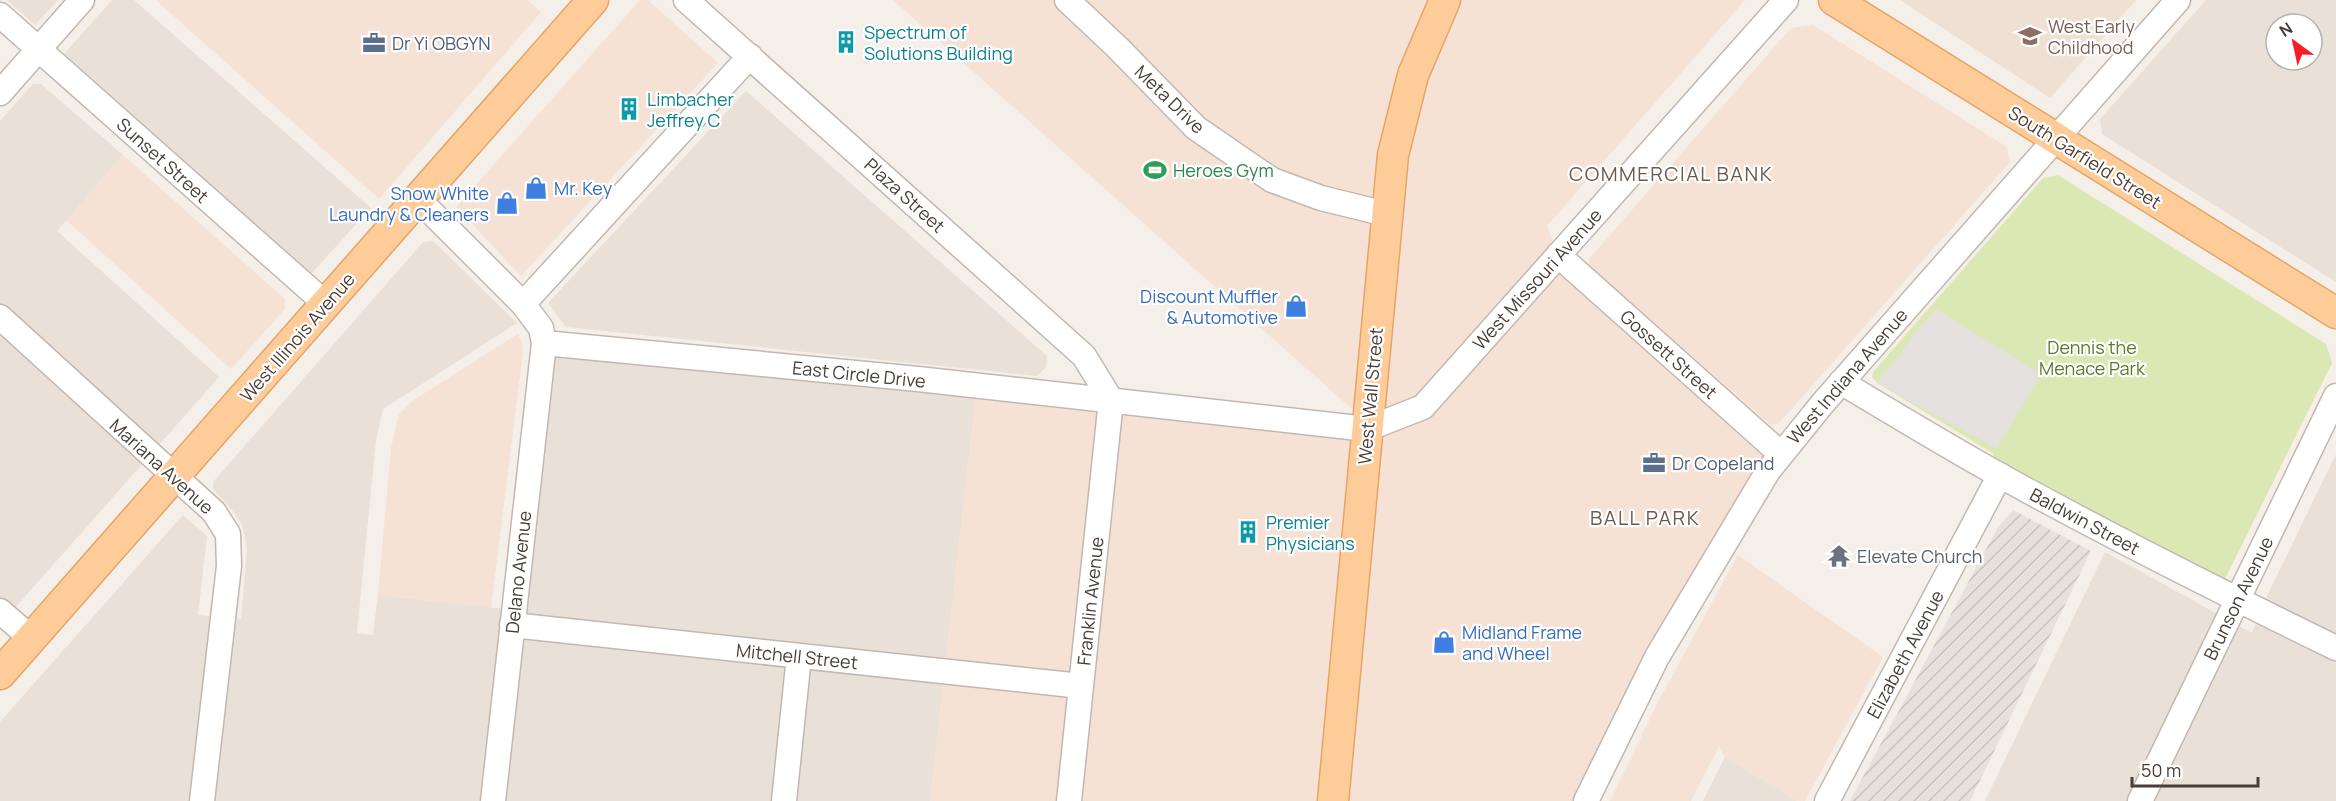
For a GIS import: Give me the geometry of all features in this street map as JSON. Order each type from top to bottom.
[{"type":"main road","name":"West Wall Street","points":[[1334,801],[1393,155],[1413,75],[1445,0]]},
{"type":"main road","name":"South Garfield Street","points":[[1834,0],[2336,313]]},
{"type":"main road","name":"West Illinois Avenue","points":[[0,674],[418,199],[583,3]]},
{"type":"street","points":[[0,93],[82,0]]},
{"type":"street","name":"Plaza Street","points":[[686,0],[1084,356],[1110,400]]},
{"type":"street","name":"Meta Drive","points":[[1067,0],[1118,48],[1196,128],[1272,180],[1321,198],[1386,214]]},
{"type":"street","name":"West Missouri Avenue","points":[[1367,429],[1423,407],[1786,0]]},
{"type":"street","name":"West Indiana Avenue","points":[[1586,801],[1657,657],[1781,454],[1841,382],[2178,0]]},
{"type":"street","name":"Sunset Street","points":[[0,15],[326,304]]},
{"type":"street","points":[[523,304],[750,56]]},
{"type":"street","points":[[418,199],[523,304],[541,328],[544,343]]},
{"type":"street","name":"Gossett Street","points":[[1558,255],[1781,454]]},
{"type":"street","name":"Mariana Avenue","points":[[0,317],[219,519],[228,534],[229,566],[202,801]]},
{"type":"street","name":"East Circle Drive","points":[[544,343],[918,379],[1367,429]]},
{"type":"street","name":"Delano Avenue","points":[[494,801],[544,343]]},
{"type":"street","name":"Baldwin Street","points":[[1841,382],[2000,475],[2236,601],[2336,648]]},
{"type":"street","name":"Brunson Avenue","points":[[2140,801],[2336,396]]},
{"type":"street","name":"Franklin Avenue","points":[[1069,801],[1110,400]]},
{"type":"street","name":"Elizabeth Avenue","points":[[1827,801],[2000,475]]},
{"type":"street","points":[[0,611],[31,638]]},
{"type":"street","name":"Mitchell Street","points":[[512,625],[1081,686]]},
{"type":"street","points":[[784,801],[799,656]]},
{"type":"shaded area","points":[[7,0],[58,0],[35,25]]},
{"type":"shaded area","points":[[112,0],[134,0],[371,208],[311,274],[64,54]]},
{"type":"shaded area","points":[[156,0],[527,0],[541,12],[379,199]]},
{"type":"shaded area","points":[[640,0],[648,0],[718,63],[521,276],[456,207]]},
{"type":"shaded area","points":[[893,0],[1745,0],[1547,226],[1558,255],[1779,451],[1586,801],[930,801],[977,384],[1370,425]]},
{"type":"shaded area","name":"West Early Childhood","points":[[1900,0],[2136,0],[2050,98]]},
{"type":"shaded area","points":[[2206,0],[2336,0],[2336,282],[2102,134],[2100,119]]},
{"type":"shaded area","points":[[1813,25],[2007,147],[2010,162],[1779,423],[1771,425],[1589,266],[1589,259],[1791,28]]},
{"type":"shaded area","points":[[33,84],[41,84],[123,155],[57,231],[219,377],[0,625],[0,121]]},
{"type":"shaded area","points":[[746,91],[1047,356],[1046,367],[1037,376],[566,327],[548,303]]},
{"type":"shaded area","points":[[123,155],[285,299],[285,309],[231,369],[66,220]]},
{"type":"shaded area","points":[[433,241],[517,323],[383,409],[376,440],[357,633],[373,635],[378,595],[515,610],[544,338],[977,384],[930,801],[0,801],[0,722],[183,515],[207,536],[198,615],[241,619],[247,548],[242,525],[213,489],[213,482],[423,242]]},
{"type":"shaded area","points":[[1936,309],[2041,374],[1997,449],[1877,383],[1898,358],[1914,333]]},
{"type":"shaded area","points":[[518,334],[523,352],[491,608],[378,595],[391,448],[399,414],[412,401]]},
{"type":"shaded area","points":[[2336,454],[2336,801],[1985,801],[2105,552],[2252,633],[2267,596]]},
{"type":"shaded area","points":[[2013,510],[2091,551],[1970,801],[1850,801],[1998,527]]},
{"type":"shaded area","points":[[1738,555],[1883,657],[1805,801],[1798,801],[1725,757],[1719,746],[1691,801],[1610,801],[1659,700]]},
{"type":"shaded area","points":[[1725,757],[1798,801],[1703,801]]},
{"type":"green space","name":"Dennis the Menace Park","points":[[2058,175],[2326,344],[2332,363],[2224,581],[2106,522],[1993,456],[1994,454],[1877,383],[1872,377],[1873,372],[2043,178]]},
{"type":"place","name":"West Early Childhood","points":[[2030,36]]},
{"type":"place","name":"Spectrum of Solutions Building","points":[[846,42]]},
{"type":"place","name":"Dr Yi OBGYN","points":[[374,43]]},
{"type":"place","name":"Limbacher Jeffrey C","points":[[629,109]]},
{"type":"place","name":"Heroes Gym","points":[[1155,170]]},
{"type":"place","name":"Mr. Key","points":[[536,188]]},
{"type":"place","name":"Snow White Laundry & Cleaners","points":[[507,203]]},
{"type":"place","name":"Discount Muffler & Automotive","points":[[1296,306]]},
{"type":"place","name":"Dr Copeland","points":[[1654,463]]},
{"type":"place","name":"Premier Physicians","points":[[1248,532]]},
{"type":"place","name":"Elevate Church","points":[[1839,556]]},
{"type":"place","name":"Midland Frame and Wheel","points":[[1444,642]]},
{"type":"district","name":"COMMERCIAL BANK","points":[[1671,173]]},
{"type":"district","name":"BALL PARK","points":[[1645,517]]}]
